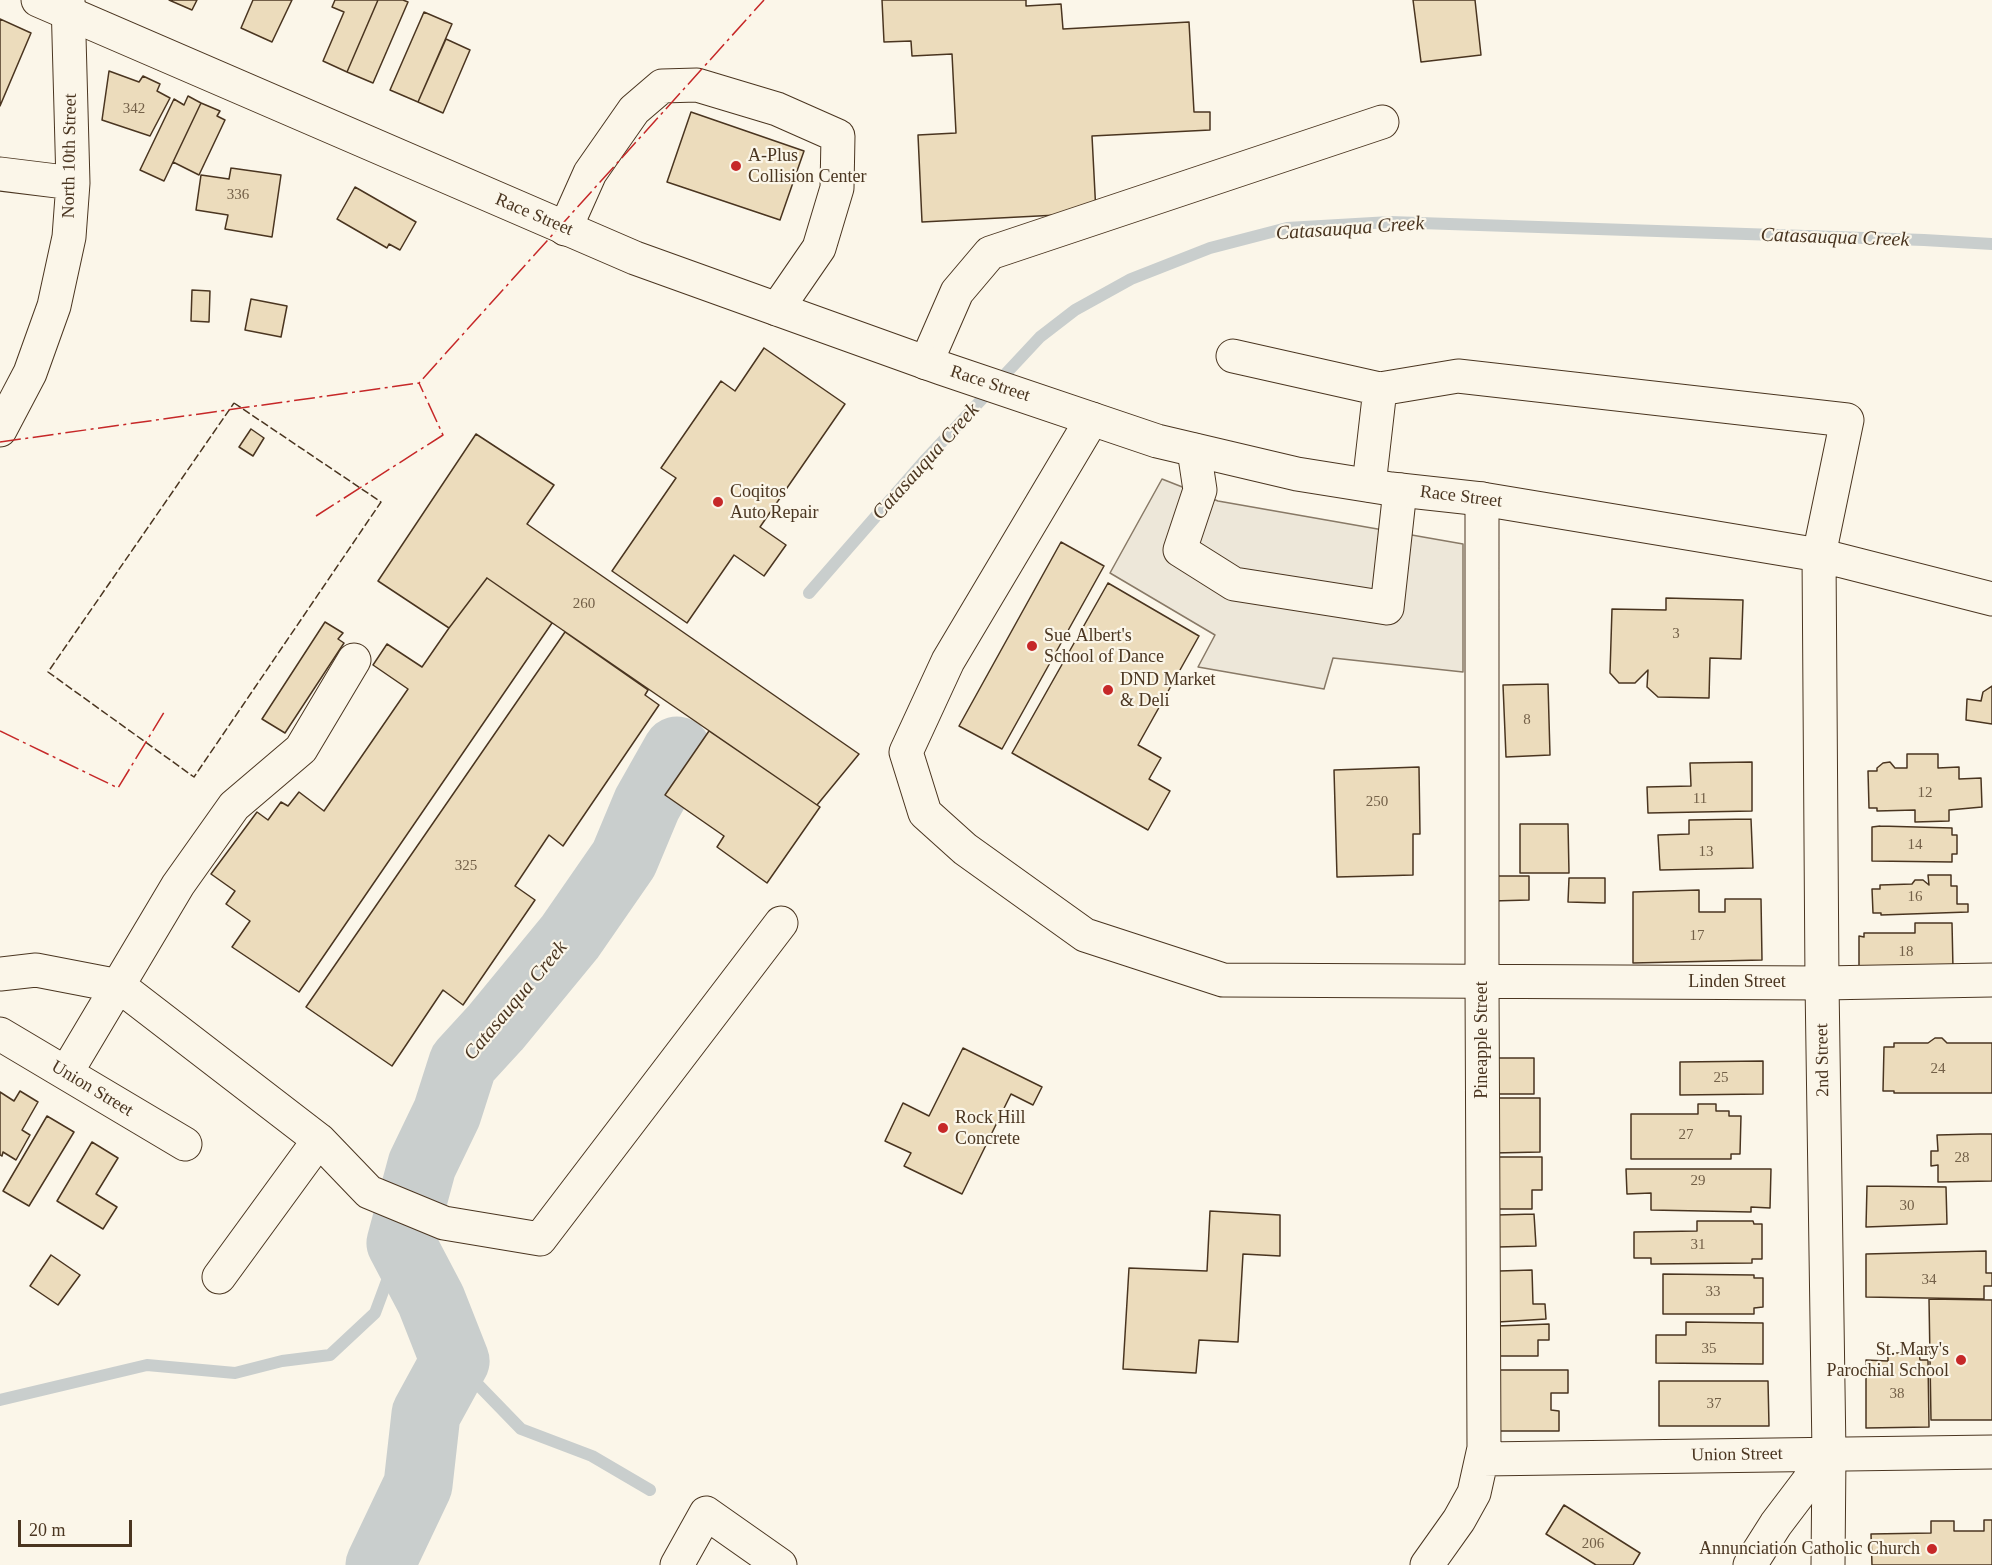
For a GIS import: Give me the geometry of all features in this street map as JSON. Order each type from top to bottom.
[{"type":"street","name":"Race Street","points":[[38,0],[69,7],[565,229],[635,258],[934,365],[1157,441],[1297,474],[1384,488],[1482,498],[1819,555],[1992,599]]},
{"type":"street","name":"North 10th Street","points":[[0,430],[30,373],[54,306],[69,237],[74,183],[69,7]]},
{"type":"street","points":[[565,229],[590,173],[634,110],[662,86],[697,85],[777,109],[838,136],[837,188],[819,248],[777,309]]},
{"type":"street","points":[[934,365],[957,292],[990,253],[1382,122]]},
{"type":"street","points":[[0,174],[74,183]]},
{"type":"street","points":[[1194,450],[1200,490],[1180,549],[1234,584],[1387,608],[1380,389],[1233,356]]},
{"type":"street","name":"2nd Street","points":[[1380,389],[1458,376],[1847,420],[1819,555],[1829,1454],[1828,1565]]},
{"type":"street","name":"Linden Street","points":[[1092,419],[948,661],[906,752],[925,813],[965,849],[1085,935],[1223,980],[1822,982],[1992,980]]},
{"type":"street","name":"Pineapple Street","points":[[1427,1565],[1459,1520],[1474,1493],[1483,1459],[1482,498]]},
{"type":"street","points":[[66,1073],[178,885],[234,806],[301,750],[354,660]]},
{"type":"street","points":[[0,974],[36,970],[119,986],[319,1140],[369,1192],[444,1223],[540,1239],[781,923]]},
{"type":"street","name":"Union Street","points":[[0,1034],[185,1144]]},
{"type":"street","points":[[219,1277],[319,1140]]},
{"type":"street","name":"Union Street","points":[[1483,1459],[1992,1452]]},
{"type":"street","points":[[1750,1565],[1776,1524],[1829,1454]]},
{"type":"street","points":[[678,1565],[706,1513],[780,1565]]},
{"type":"shaded area","points":[[1162,479],[1218,501],[1463,544],[1463,672],[1333,658],[1324,689],[1198,667],[1215,635],[1110,573]]},
{"type":"building","points":[[169,0],[197,0],[192,10]]},
{"type":"building","points":[[253,0],[292,0],[272,42],[241,28]]},
{"type":"building","points":[[335,0],[378,0],[347,72],[323,61],[344,12],[332,7]]},
{"type":"building","points":[[378,0],[408,2],[373,83],[347,72]]},
{"type":"building","points":[[882,0],[1026,0],[1026,6],[1061,4],[1063,29],[1189,22],[1194,112],[1210,112],[1210,130],[1092,136],[1096,213],[922,222],[918,135],[956,133],[952,54],[912,56],[911,41],[884,42]]},
{"type":"building","points":[[1413,0],[1475,0],[1481,55],[1421,62]]},
{"type":"building","points":[[424,12],[452,24],[418,102],[390,90]]},
{"type":"building","points":[[0,19],[31,33],[0,106]]},
{"type":"building","points":[[446,39],[470,50],[443,113],[418,102]]},
{"type":"building","points":[[109,71],[139,82],[143,76],[160,84],[157,91],[170,98],[150,136],[102,120]]},
{"type":"building","points":[[188,96],[201,103],[164,181],[140,170],[174,99],[184,105]]},
{"type":"building","points":[[201,103],[220,111],[217,116],[225,120],[199,175],[173,162]]},
{"type":"building","name":"A-Plus Collision Center","points":[[691,112],[804,151],[780,220],[667,182]]},
{"type":"building","points":[[231,168],[281,175],[272,237],[225,229],[228,215],[196,210],[201,175],[229,179]]},
{"type":"building","points":[[355,187],[416,222],[400,250],[389,244],[387,248],[337,219]]},
{"type":"building","points":[[192,290],[210,291],[209,322],[191,321]]},
{"type":"building","points":[[251,299],[287,306],[281,337],[245,330]]},
{"type":"building","name":"Coqitos Auto Repair","points":[[764,348],[845,404],[760,527],[786,545],[764,576],[734,555],[687,623],[612,571],[676,478],[661,468],[721,381],[735,391]]},
{"type":"building","points":[[251,429],[264,438],[253,456],[239,447]]},
{"type":"building","points":[[476,434],[554,485],[527,524],[859,754],[817,805],[487,578],[449,628],[378,581]]},
{"type":"building","name":"Sue Albert's School of Dance","points":[[1061,542],[1104,566],[1002,749],[959,726]]},
{"type":"building","points":[[487,578],[552,623],[299,992],[232,947],[250,921],[226,904],[235,891],[211,874],[257,812],[268,820],[281,802],[288,806],[299,792],[324,811],[408,689],[373,665],[387,644],[422,667]]},
{"type":"building","name":"DND Market & Deli","points":[[1108,583],[1199,636],[1138,745],[1161,758],[1149,779],[1170,791],[1148,830],[1012,753]]},
{"type":"building","points":[[1666,598],[1743,600],[1741,659],[1710,658],[1709,698],[1658,697],[1647,687],[1648,670],[1635,683],[1619,683],[1610,673],[1612,609],[1666,610]]},
{"type":"building","points":[[325,622],[343,633],[338,639],[344,643],[285,733],[262,719]]},
{"type":"building","points":[[565,632],[648,690],[645,695],[659,705],[563,846],[549,835],[515,886],[535,900],[463,1005],[443,990],[392,1066],[306,1007]]},
{"type":"building","points":[[1548,684],[1550,755],[1506,757],[1503,685]]},
{"type":"building","points":[[1992,686],[1992,724],[1966,720],[1967,699],[1981,701],[1983,692]]},
{"type":"building","points":[[709,731],[820,807],[767,883],[717,847],[724,836],[665,795]]},
{"type":"building","points":[[1907,754],[1938,754],[1938,768],[1959,767],[1959,779],[1981,778],[1982,807],[1949,810],[1949,821],[1915,822],[1915,810],[1877,811],[1877,808],[1869,808],[1868,771],[1877,771],[1883,763],[1890,762],[1895,768],[1907,768]]},
{"type":"building","points":[[1752,762],[1752,811],[1648,813],[1647,787],[1691,786],[1690,763]]},
{"type":"building","points":[[1419,767],[1420,834],[1413,834],[1413,875],[1337,877],[1334,770]]},
{"type":"building","points":[[1751,819],[1753,868],[1660,870],[1658,835],[1689,834],[1689,820]]},
{"type":"building","points":[[1520,824],[1568,824],[1569,873],[1520,873]]},
{"type":"building","points":[[1872,827],[1952,828],[1952,835],[1957,835],[1957,854],[1952,854],[1952,862],[1872,861]]},
{"type":"building","points":[[1928,875],[1951,875],[1951,886],[1957,886],[1957,904],[1968,904],[1968,912],[1881,915],[1881,913],[1873,913],[1872,889],[1880,889],[1880,885],[1912,884],[1915,880],[1923,880],[1929,885]]},
{"type":"building","points":[[1492,876],[1529,876],[1529,900],[1492,901]]},
{"type":"building","points":[[1569,878],[1605,878],[1605,903],[1568,902]]},
{"type":"building","points":[[1699,890],[1699,912],[1725,912],[1725,899],[1761,899],[1762,960],[1633,963],[1633,892]]},
{"type":"building","points":[[1915,923],[1952,923],[1953,969],[1859,968],[1859,936],[1864,937],[1864,933],[1915,933]]},
{"type":"building","points":[[1935,1038],[1942,1038],[1947,1043],[1992,1043],[1992,1093],[1883,1091],[1884,1047],[1894,1047],[1894,1043],[1928,1043]]},
{"type":"building","name":"Rock Hill Concrete","points":[[963,1048],[1042,1087],[1033,1105],[1011,1094],[962,1194],[904,1166],[911,1153],[885,1141],[903,1103],[929,1116]]},
{"type":"building","points":[[1495,1058],[1534,1058],[1534,1094],[1496,1094]]},
{"type":"building","points":[[1763,1061],[1763,1094],[1680,1095],[1680,1062]]},
{"type":"building","points":[[20,1091],[38,1102],[22,1130],[30,1135],[16,1160],[3,1152],[2,1156],[0,1155],[0,1092],[14,1101]]},
{"type":"building","points":[[1493,1098],[1540,1098],[1540,1152],[1493,1153]]},
{"type":"building","points":[[1698,1104],[1716,1104],[1716,1111],[1729,1111],[1729,1116],[1741,1116],[1740,1154],[1731,1154],[1731,1159],[1631,1159],[1631,1114],[1698,1114]]},
{"type":"building","points":[[47,1116],[74,1132],[29,1206],[3,1191]]},
{"type":"building","points":[[1992,1134],[1992,1181],[1938,1182],[1938,1165],[1931,1166],[1931,1151],[1938,1151],[1937,1135]]},
{"type":"building","points":[[92,1142],[118,1158],[96,1194],[117,1207],[103,1229],[57,1201]]},
{"type":"building","points":[[1492,1157],[1542,1157],[1542,1190],[1532,1190],[1532,1209],[1493,1209]]},
{"type":"building","points":[[1626,1169],[1771,1169],[1770,1208],[1751,1207],[1751,1212],[1651,1210],[1651,1193],[1627,1194]]},
{"type":"building","points":[[1867,1186],[1946,1187],[1947,1224],[1866,1227]]},
{"type":"building","points":[[1210,1211],[1280,1215],[1280,1256],[1243,1254],[1238,1342],[1199,1340],[1196,1373],[1123,1369],[1129,1268],[1207,1271]]},
{"type":"building","points":[[1534,1214],[1536,1246],[1498,1247],[1497,1215]]},
{"type":"building","points":[[1697,1221],[1753,1221],[1754,1224],[1762,1224],[1762,1259],[1752,1259],[1752,1263],[1651,1264],[1651,1258],[1634,1258],[1634,1232],[1697,1231]]},
{"type":"building","points":[[1986,1251],[1986,1273],[1992,1273],[1992,1286],[1984,1286],[1984,1299],[1866,1297],[1866,1254]]},
{"type":"building","points":[[51,1255],[80,1275],[58,1305],[30,1286]]},
{"type":"building","points":[[1532,1270],[1533,1304],[1545,1304],[1546,1319],[1498,1322],[1499,1271]]},
{"type":"building","points":[[1663,1274],[1754,1275],[1754,1278],[1763,1278],[1763,1307],[1754,1308],[1754,1314],[1663,1314]]},
{"type":"building","name":"St. Mary's Parochial School","points":[[1929,1299],[1992,1300],[1992,1420],[1931,1420]]},
{"type":"building","points":[[1686,1322],[1763,1323],[1763,1364],[1656,1363],[1656,1335],[1686,1335]]},
{"type":"building","points":[[1549,1324],[1549,1340],[1538,1340],[1538,1356],[1497,1356],[1497,1326]]},
{"type":"building","points":[[1888,1353],[1919,1353],[1920,1360],[1928,1360],[1929,1427],[1866,1428],[1866,1360],[1888,1361]]},
{"type":"building","points":[[1497,1370],[1568,1370],[1568,1393],[1551,1393],[1551,1410],[1559,1411],[1559,1431],[1496,1431]]},
{"type":"building","points":[[1659,1381],[1768,1381],[1769,1426],[1659,1426]]},
{"type":"building","points":[[1564,1505],[1640,1553],[1633,1565],[1596,1565],[1546,1534]]},
{"type":"building","name":"Annunciation Catholic Church","points":[[1984,1520],[1992,1520],[1992,1565],[1872,1565],[1871,1534],[1931,1533],[1931,1521],[1954,1521],[1954,1531],[1984,1531]]},
{"type":"waterway","name":"Catasauqua Creek","points":[[809,593],[926,459],[1040,337],[1075,310],[1131,279],[1210,248],[1287,228],[1390,222],[1992,244]]},
{"type":"waterway","name":"Catasauqua Creek","points":[[380,1565],[418,1485],[426,1414],[455,1361],[431,1300],[401,1243],[422,1165],[447,1113],[463,1063],[496,1027],[570,937],[624,859],[647,804],[677,751]]},
{"type":"waterway","points":[[0,1400],[147,1365],[235,1373],[282,1361],[330,1355],[375,1313],[401,1243]]},
{"type":"waterway","points":[[455,1361],[521,1429],[592,1456],[650,1490]]},
{"type":"fence","points":[[234,403],[381,502],[194,777],[48,672],[234,403]]},
{"type":"power","points":[[0,442],[419,383],[764,0]]},
{"type":"power","points":[[316,516],[443,435],[419,383]]},
{"type":"power","points":[[0,731],[118,788],[166,709]]},
{"type":"place","name":"A-Plus Collision Center","points":[[736,166]]},
{"type":"place","name":"Coqitos Auto Repair","points":[[718,502]]},
{"type":"place","name":"Sue Albert's School of Dance","points":[[1032,646]]},
{"type":"place","name":"DND Market & Deli","points":[[1108,690]]},
{"type":"place","name":"Rock Hill Concrete","points":[[943,1128]]},
{"type":"place","name":"St. Mary's Parochial School","points":[[1961,1360]]},
{"type":"place","name":"Annunciation Catholic Church","points":[[1932,1549]]}]
